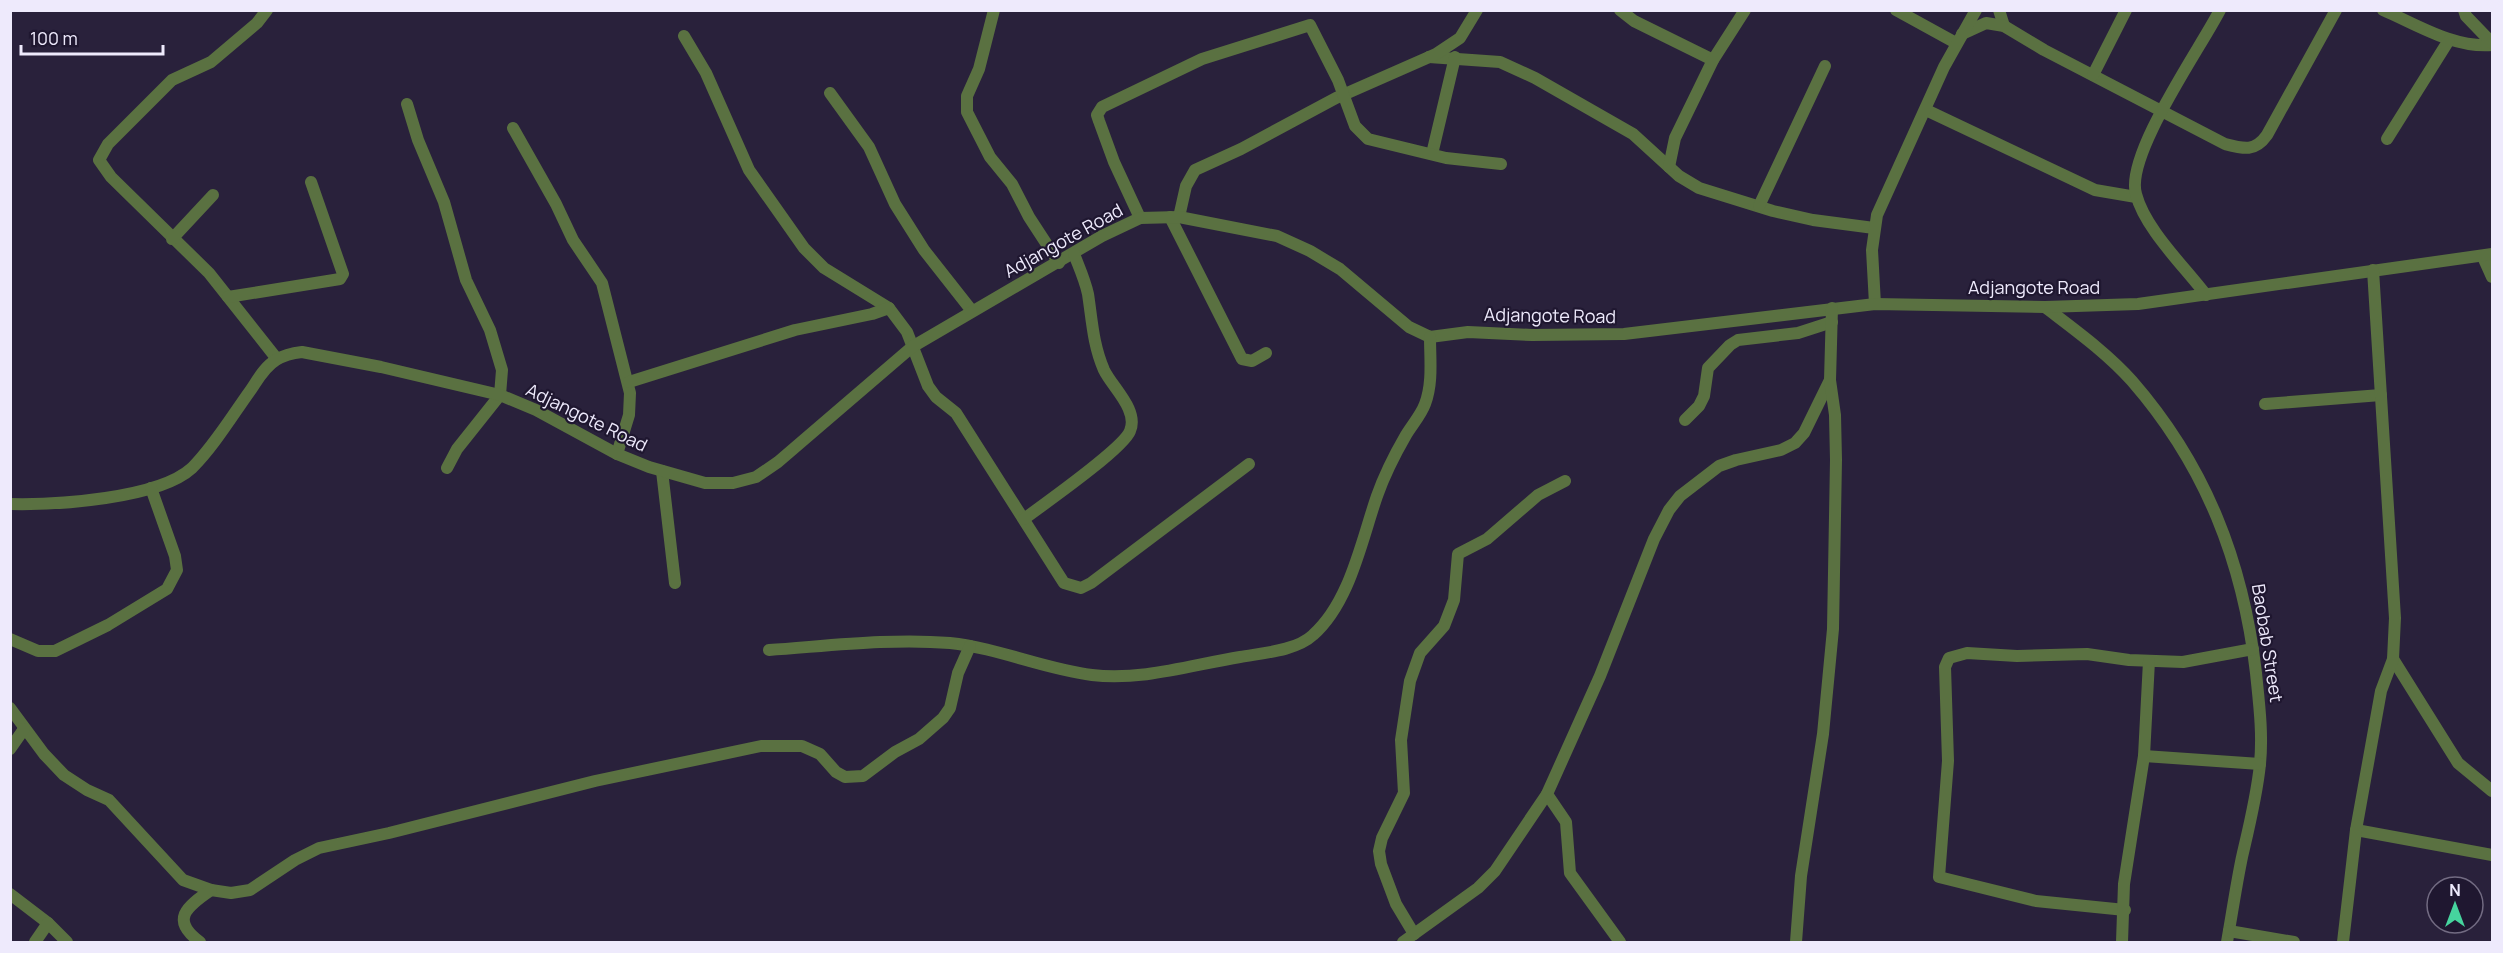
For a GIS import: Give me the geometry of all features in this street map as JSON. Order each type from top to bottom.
[{"type":"street","points":[[10,504],[105,498],[151,488],[191,468],[269,365],[277,359],[209,273],[111,177],[99,160],[102,152],[172,80],[211,62],[257,23],[267,10]]},
{"type":"street","points":[[994,10],[979,69],[967,96],[967,112],[990,157],[1012,184],[1029,217],[1059,263]]},
{"type":"street","points":[[1266,353],[1252,361],[1242,359],[1174,217],[1195,170],[1241,149],[1330,101],[1429,57],[1460,38],[1477,10]]},
{"type":"street","points":[[1620,10],[1634,21],[1713,60]]},
{"type":"street","points":[[1669,167],[1675,138],[1713,60],[1745,10]]},
{"type":"street","points":[[1896,10],[1959,39]]},
{"type":"street","points":[[1875,304],[1872,276],[1874,228],[1881,205],[1959,39],[1976,10]]},
{"type":"street","points":[[1999,10],[2004,26]]},
{"type":"street","points":[[2093,75],[2126,10]]},
{"type":"street","points":[[2206,295],[2150,224],[2136,196],[2134,181],[2137,164],[2162,111],[2220,10]]},
{"type":"street","points":[[1959,39],[1986,24],[2004,26],[2225,144],[2248,149],[2260,145],[2336,10]]},
{"type":"street","points":[[2383,10],[2449,40],[2470,45],[2493,44]]},
{"type":"street","points":[[2464,10],[2466,16],[2493,44]]},
{"type":"street","points":[[1140,218],[1099,121],[1097,115],[1102,107],[1202,59],[1310,25],[1338,80],[1354,126],[1368,139],[1468,161],[1501,164]]},
{"type":"street","points":[[684,36],[706,73],[749,170],[804,248],[824,268],[889,308],[907,332],[928,386],[936,397],[956,413],[1064,584],[1081,588],[1091,583],[1249,464]]},
{"type":"street","points":[[1460,38],[1465,49],[1474,58]]},
{"type":"street","points":[[2387,140],[2449,40]]},
{"type":"street","points":[[1429,57],[1474,58],[1500,62],[1535,78],[1633,134],[1669,167],[1699,188],[1814,220],[1874,228]]},
{"type":"street","points":[[1432,154],[1455,57]]},
{"type":"street","points":[[1760,206],[1825,66]]},
{"type":"street","points":[[1330,101],[1338,80]]},
{"type":"street","points":[[830,93],[869,147],[895,204],[924,250],[972,311]]},
{"type":"street","points":[[407,104],[418,140],[444,202],[466,280],[490,330],[502,370],[500,395],[457,449],[447,468]]},
{"type":"street","points":[[1926,110],[2095,190],[2136,196]]},
{"type":"street","points":[[513,128],[556,204],[573,240],[602,283],[629,382],[629,415],[617,454]]},
{"type":"street","points":[[228,297],[340,279],[343,274],[311,183]]},
{"type":"street","points":[[172,239],[213,195]]},
{"type":"street","name":"Adjangote Road","points":[[277,359],[302,352],[316,354],[500,395],[536,410],[617,454],[662,471],[705,483],[733,483],[756,477],[778,462],[912,347],[1102,236],[1140,218],[1174,217],[1277,236],[1310,251],[1340,269],[1409,327],[1430,337],[1468,332],[1532,335],[1624,334],[1875,304],[2045,307],[2138,304],[2488,255]]},
{"type":"street","points":[[1024,519],[1117,448],[1130,433],[1132,426],[1128,409],[1100,359],[1091,328],[1088,292],[1074,254]]},
{"type":"street","points":[[2488,255],[2493,277]]},
{"type":"street","points":[[2343,942],[2355,830],[2381,691],[2393,659],[2395,618],[2387,454],[2373,270]]},
{"type":"street","name":"Baobab Street","points":[[2045,307],[2108,357],[2131,380],[2188,458],[2230,548],[2241,581],[2253,649],[2261,723],[2260,764],[2228,937]]},
{"type":"street","points":[[629,382],[795,330],[872,314],[889,308]]},
{"type":"street","points":[[1796,942],[1801,876],[1823,734],[1833,629],[1836,460],[1834,400],[1830,380],[1832,308]]},
{"type":"street","points":[[1685,420],[1699,406],[1708,368],[1730,345],[1738,340],[1798,333],[1832,322]]},
{"type":"street","points":[[769,650],[883,643],[970,646],[1053,668],[1094,675],[1127,676],[1159,673],[1259,653],[1291,646],[1312,637],[1329,616],[1346,586],[1382,483],[1405,437],[1425,406],[1431,386],[1430,337]]},
{"type":"street","points":[[1403,942],[1490,877],[1547,794],[1600,676],[1654,539],[1669,510],[1680,496],[1719,466],[1781,450],[1795,443],[1804,433],[1830,380]]},
{"type":"street","points":[[2265,404],[2381,395]]},
{"type":"street","points":[[662,471],[675,582]]},
{"type":"street","points":[[1414,934],[1396,904],[1381,864],[1379,851],[1382,838],[1404,793],[1401,740],[1410,681],[1416,670],[1420,652],[1444,626],[1454,600],[1458,554],[1487,539],[1538,495],[1565,481]]},
{"type":"street","points":[[10,639],[38,651],[55,651],[108,625],[167,589],[177,570],[176,563],[151,488]]},
{"type":"street","points":[[10,708],[24,729],[64,775],[87,790],[109,800],[183,880],[211,890],[231,893],[250,890],[295,860],[319,848],[389,834],[595,781],[748,748],[779,744],[802,746],[820,754],[836,772],[845,777],[863,776],[895,752],[919,739],[943,718],[950,708],[958,673],[970,646]]},
{"type":"street","points":[[2125,910],[2036,900],[1939,878],[1948,761],[1945,667],[1953,654],[1967,652],[2017,656],[2087,654],[2149,661],[2200,660],[2253,649]]},
{"type":"street","points":[[2393,659],[2458,763],[2472,778],[2493,791]]},
{"type":"street","points":[[2122,942],[2125,910],[2124,884],[2144,756],[2149,661]]},
{"type":"street","points":[[10,750],[24,729]]},
{"type":"street","points":[[2144,756],[2260,764]]},
{"type":"street","points":[[1547,794],[1566,822],[1570,873],[1620,942]]},
{"type":"street","points":[[2355,830],[2493,855]]},
{"type":"street","points":[[200,942],[187,933],[183,925],[184,915],[190,905],[211,890]]},
{"type":"street","points":[[10,894],[48,923],[67,942]]},
{"type":"street","points":[[35,942],[48,923]]},
{"type":"street","points":[[2228,937],[2294,942]]}]
